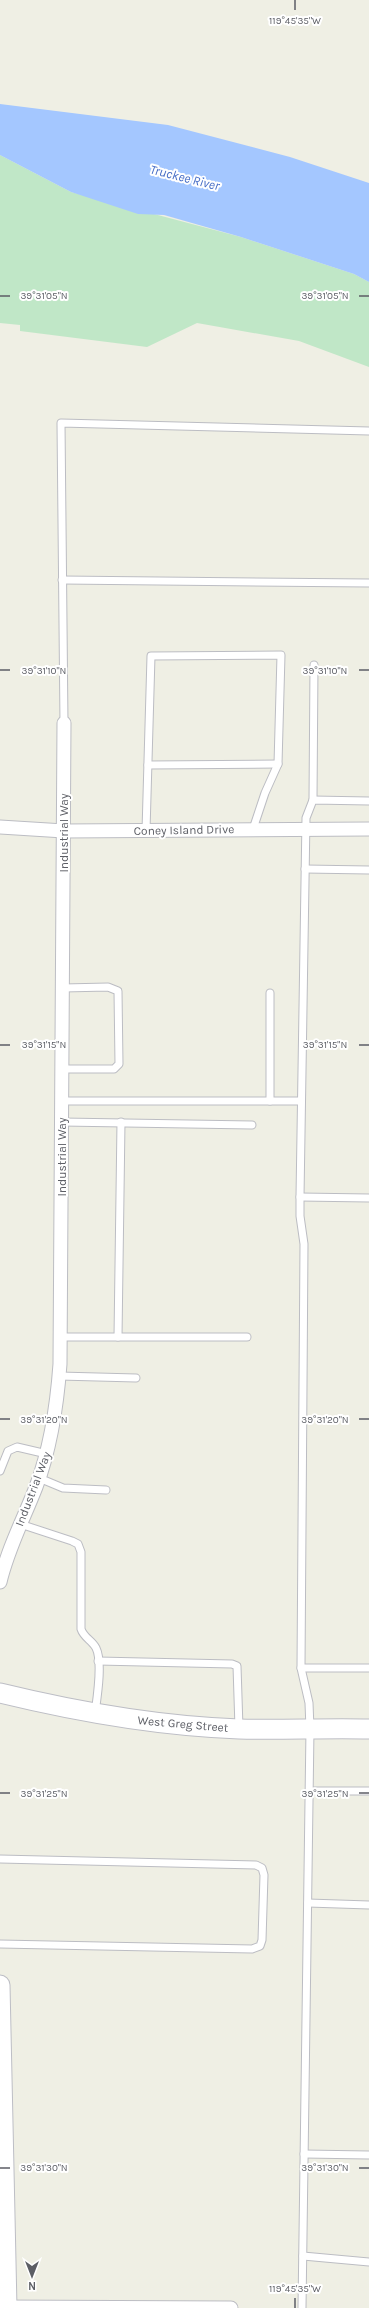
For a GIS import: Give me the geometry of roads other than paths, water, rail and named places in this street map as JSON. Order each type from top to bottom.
[{"type":"main road","name":"West Greg Street","points":[[0,1693],[126,1719],[239,1728],[369,1728]]},
{"type":"main road","points":[[0,1985],[5,2307]]},
{"type":"street","name":"Industrial Way","points":[[0,1582],[20,1524],[47,1454],[57,1407],[61,1337],[64,723]]},
{"type":"street","name":"Coney Island Drive","points":[[0,828],[64,831],[305,828],[369,829]]},
{"type":"street","points":[[5,2307],[231,2308]]},
{"type":"lane","points":[[64,723],[61,423],[369,430]]},
{"type":"lane","points":[[62,580],[369,583]]},
{"type":"lane","points":[[146,831],[151,656],[281,655],[278,764],[265,793],[253,829]]},
{"type":"lane","points":[[302,2308],[310,1728],[309,1703],[301,1668],[304,1244],[300,1216],[300,1197],[305,828],[306,818],[313,800],[314,665]]},
{"type":"lane","points":[[148,765],[278,764]]},
{"type":"lane","points":[[313,800],[369,801]]},
{"type":"lane","points":[[305,869],[369,870]]},
{"type":"lane","points":[[62,1069],[114,1069],[119,1064],[118,991],[108,987],[63,988]]},
{"type":"lane","points":[[270,993],[270,1102]]},
{"type":"lane","points":[[62,1102],[301,1102]]},
{"type":"lane","points":[[62,1122],[252,1125]]},
{"type":"lane","points":[[118,1337],[121,1122]]},
{"type":"lane","points":[[300,1197],[369,1198]]},
{"type":"lane","points":[[61,1337],[247,1337]]},
{"type":"lane","points":[[59,1376],[136,1378]]},
{"type":"lane","points":[[0,1471],[8,1451],[17,1447],[47,1454]]},
{"type":"lane","points":[[39,1478],[63,1488],[106,1490]]},
{"type":"lane","points":[[20,1524],[78,1544],[81,1552],[81,1629],[84,1637],[93,1643],[97,1649],[98,1692],[94,1713]]},
{"type":"lane","points":[[98,1661],[232,1664],[237,1666],[239,1728]]},
{"type":"lane","points":[[301,1668],[369,1668]]},
{"type":"lane","points":[[310,1790],[369,1791]]},
{"type":"lane","points":[[0,1859],[256,1865],[262,1868],[264,1875],[262,1940],[260,1946],[252,1949],[0,1944]]},
{"type":"lane","points":[[308,1903],[369,1905]]},
{"type":"lane","points":[[304,2154],[369,2155]]},
{"type":"lane","points":[[303,2256],[369,2262]]},
{"type":"water","name":"Truckee River","points":[[0,104],[168,125],[290,157],[369,183],[369,282],[354,274],[241,237],[164,215],[138,214],[71,192],[0,155]]}]
